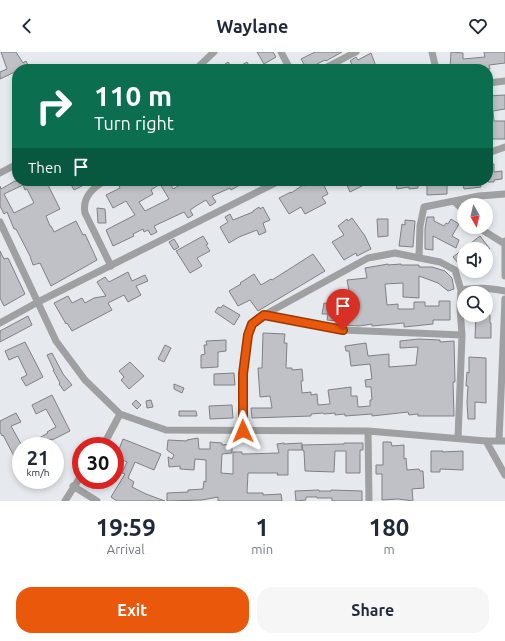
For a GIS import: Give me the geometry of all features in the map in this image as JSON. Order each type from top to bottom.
[{"type":"street","points":[[201,64],[214,52]]},
{"type":"street","points":[[280,52],[287,64]]},
{"type":"street","points":[[333,64],[356,52]]},
{"type":"street","points":[[432,52],[435,64]]},
{"type":"street","points":[[493,82],[505,81]]},
{"type":"street","points":[[493,151],[505,147]]},
{"type":"street","points":[[0,173],[12,167]]},
{"type":"street","points":[[99,186],[87,196],[84,201],[84,208],[85,214],[111,266]]},
{"type":"street","points":[[0,323],[262,186]]},
{"type":"street","points":[[419,258],[420,226],[424,207],[479,196],[505,194]]},
{"type":"street","points":[[0,222],[56,341],[85,380],[120,414],[166,430],[368,431],[502,441],[505,299]]},
{"type":"street","points":[[488,234],[505,243],[505,276]]},
{"type":"street","points":[[243,431],[243,374],[248,335],[252,324],[264,315],[368,258],[395,253],[440,262],[455,270],[460,286]]},
{"type":"street","points":[[493,289],[505,291]]},
{"type":"street","points":[[264,315],[343,330],[462,335]]},
{"type":"street","points":[[458,438],[462,335],[461,322]]},
{"type":"street","points":[[107,437],[120,414]]},
{"type":"street","points":[[368,431],[369,501]]},
{"type":"street","points":[[486,441],[505,475]]},
{"type":"street","points":[[65,501],[72,488]]},
{"type":"street","points":[[78,489],[97,501]]},
{"type":"building","points":[[1,52],[16,52],[23,63],[26,61],[28,64],[12,64],[12,73],[0,79],[0,72],[7,69]]},
{"type":"building","points":[[257,52],[273,52],[276,57],[264,64]]},
{"type":"building","points":[[315,52],[342,52],[317,64],[304,64],[301,59]]},
{"type":"building","points":[[451,52],[463,53],[463,59],[485,57],[484,52],[505,52],[505,63],[493,64],[450,64]]},
{"type":"building","points":[[371,53],[375,64],[352,64],[350,61],[356,57],[358,60]]},
{"type":"building","points":[[505,95],[505,109],[493,111],[493,96]]},
{"type":"building","points":[[493,111],[494,121],[505,121],[505,139],[493,139]]},
{"type":"building","points":[[493,164],[494,172],[502,171],[502,179],[494,180],[494,182]]},
{"type":"building","points":[[12,183],[12,186],[21,186],[4,194],[14,213],[34,203],[27,189],[25,190],[23,186],[48,186],[60,209],[46,216],[50,226],[54,232],[76,221],[83,235],[85,234],[97,260],[51,286],[40,263],[33,265],[30,256],[16,229],[14,229],[7,212],[4,214],[0,206],[0,186],[1,189]]},
{"type":"building","points":[[72,186],[82,186],[74,190]]},
{"type":"building","points":[[119,186],[157,186],[151,190],[153,194],[139,202],[145,211],[169,199],[161,186],[172,186],[173,189],[178,186],[238,186],[212,196],[216,202],[210,206],[206,200],[196,206],[190,210],[193,215],[188,218],[184,212],[154,226],[157,232],[151,235],[148,230],[144,232],[143,229],[133,234],[134,236],[113,246],[106,230],[135,215],[126,201],[113,208],[106,195],[120,188]]},
{"type":"building","points":[[302,186],[324,186],[328,194],[322,197],[326,203],[305,214],[301,207],[289,214],[279,198],[291,193]]},
{"type":"building","points":[[347,186],[362,186],[350,192]]},
{"type":"building","points":[[396,186],[418,186],[418,188],[409,189],[409,187],[397,189]]},
{"type":"building","points":[[427,186],[447,186],[447,194],[427,195]]},
{"type":"building","points":[[464,186],[481,187],[464,189]]},
{"type":"building","points":[[259,207],[260,209],[263,207],[270,220],[263,223],[266,232],[259,235],[257,230],[239,237],[229,243],[220,227],[228,222],[225,217],[230,214],[233,220],[253,212]]},
{"type":"building","points":[[97,208],[105,209],[106,223],[98,223]]},
{"type":"building","points":[[427,217],[434,217],[434,221],[444,226],[446,223],[448,224],[451,219],[457,223],[457,227],[452,236],[459,240],[456,248],[433,236],[433,250],[425,249],[425,229]]},
{"type":"building","points":[[352,218],[365,236],[371,249],[357,256],[356,253],[344,260],[332,242],[344,235],[338,226],[347,219],[348,221]]},
{"type":"building","points":[[377,219],[388,219],[388,236],[378,237]]},
{"type":"building","points":[[405,220],[415,221],[413,247],[399,246],[402,224],[405,225]]},
{"type":"building","points":[[203,236],[210,251],[197,258],[202,266],[190,273],[176,251]]},
{"type":"building","points":[[480,236],[485,242],[472,242]]},
{"type":"building","points":[[174,239],[179,247],[174,250],[169,242]]},
{"type":"building","points":[[0,251],[4,259],[8,258],[25,294],[4,306],[0,298]]},
{"type":"building","points":[[313,254],[325,271],[258,311],[250,300],[238,306],[229,291],[254,274],[261,285],[271,279],[272,280]]},
{"type":"building","points":[[457,254],[457,262],[453,257]]},
{"type":"building","points":[[388,264],[419,265],[419,267],[432,267],[445,271],[452,278],[454,289],[448,291],[438,283],[419,276],[419,298],[403,297],[403,283],[385,284],[387,305],[398,304],[398,309],[414,309],[414,302],[425,302],[425,306],[439,306],[439,301],[450,301],[450,320],[433,320],[433,324],[404,327],[404,323],[359,326],[338,324],[337,321],[327,320],[328,314],[322,314],[324,303],[329,304],[329,301],[336,303],[351,302],[347,280],[367,278],[365,268]]},
{"type":"building","points":[[128,272],[132,281],[145,275],[148,281],[136,286],[141,295],[128,302],[124,295],[108,303],[112,310],[72,331],[67,323],[66,324],[54,303],[68,296],[72,303],[82,298],[85,303],[94,298],[106,296],[97,282],[105,277],[109,282]]},
{"type":"building","points":[[223,305],[240,315],[234,325],[215,312],[218,307],[221,308]]},
{"type":"building","points":[[28,316],[32,325],[0,342],[0,331]]},
{"type":"building","points":[[476,322],[491,323],[491,338],[475,338]]},
{"type":"building","points":[[263,333],[285,334],[284,343],[287,343],[286,368],[292,368],[292,370],[302,369],[302,393],[311,392],[311,395],[317,394],[318,405],[330,404],[328,390],[351,387],[351,396],[357,396],[358,407],[370,406],[370,400],[372,400],[371,387],[366,387],[365,380],[372,379],[370,364],[351,366],[349,351],[346,351],[345,346],[366,343],[368,356],[389,354],[389,367],[416,365],[418,347],[400,348],[400,341],[419,339],[440,340],[440,342],[454,341],[454,416],[418,416],[418,414],[409,415],[408,412],[372,416],[372,414],[345,416],[345,414],[335,415],[335,413],[323,413],[311,414],[311,416],[252,418],[251,408],[272,408],[270,396],[260,397],[258,368],[262,368]]},
{"type":"building","points":[[226,340],[226,351],[218,352],[218,367],[201,368],[201,355],[205,354],[204,345],[207,345],[206,341]]},
{"type":"building","points":[[25,342],[43,377],[26,386],[21,378],[27,375],[18,356],[9,360],[5,351]]},
{"type":"building","points":[[165,345],[171,348],[164,362],[158,359]]},
{"type":"building","points":[[52,353],[63,374],[72,385],[64,391],[59,384],[60,383],[47,355]]},
{"type":"building","points":[[469,357],[486,358],[486,403],[475,402],[475,419],[468,419],[468,386],[466,386],[467,372],[469,373]]},
{"type":"building","points":[[130,362],[144,376],[129,389],[121,380],[124,377],[119,371]]},
{"type":"building","points":[[234,373],[235,385],[214,385],[214,374]]},
{"type":"building","points":[[174,384],[184,388],[182,393],[174,389]]},
{"type":"building","points":[[52,395],[70,431],[58,437],[41,437],[56,427],[46,409],[36,414],[32,405]]},
{"type":"building","points":[[136,400],[141,405],[137,409],[132,404]]},
{"type":"building","points":[[151,400],[153,407],[147,408],[146,401]]},
{"type":"building","points":[[232,405],[233,418],[210,419],[209,406]]},
{"type":"building","points":[[179,411],[196,411],[197,416],[179,416]]},
{"type":"building","points":[[16,413],[21,422],[11,426],[17,437],[12,437],[12,452],[0,432],[0,421]]},
{"type":"building","points":[[198,438],[199,449],[210,449],[210,442],[222,443],[222,445],[232,444],[232,453],[222,454],[221,473],[233,474],[233,452],[242,452],[242,454],[279,453],[277,444],[302,443],[302,450],[288,450],[288,475],[277,475],[278,473],[248,473],[247,493],[263,493],[263,495],[281,494],[282,501],[218,501],[218,497],[202,500],[167,501],[167,493],[188,492],[188,490],[203,489],[204,481],[206,482],[206,460],[195,459],[194,470],[180,469],[180,466],[169,467],[168,457],[172,459],[174,455],[167,450],[168,440],[187,441]]},
{"type":"building","points":[[124,439],[161,454],[154,470],[135,462],[128,478],[134,482],[132,487],[165,501],[117,501],[111,497],[116,489],[124,489],[124,469],[127,462],[124,461]]},
{"type":"building","points":[[383,442],[391,442],[392,446],[404,445],[404,459],[406,458],[407,470],[419,469],[420,471],[423,471],[424,488],[412,489],[413,501],[398,499],[382,500],[382,474],[376,474],[376,465],[383,465]]},
{"type":"building","points":[[363,443],[363,450],[360,450],[360,473],[346,473],[346,451],[335,451],[334,472],[305,471],[304,451],[302,445]]},
{"type":"building","points":[[431,451],[463,451],[463,470],[440,469],[440,472],[431,472]]},
{"type":"building","points":[[295,491],[362,491],[362,501],[332,501],[332,498],[306,497],[306,500],[296,501]]},
{"type":"route","points":[[243,431],[243,374],[248,335],[252,324],[264,315],[343,330]]}]
